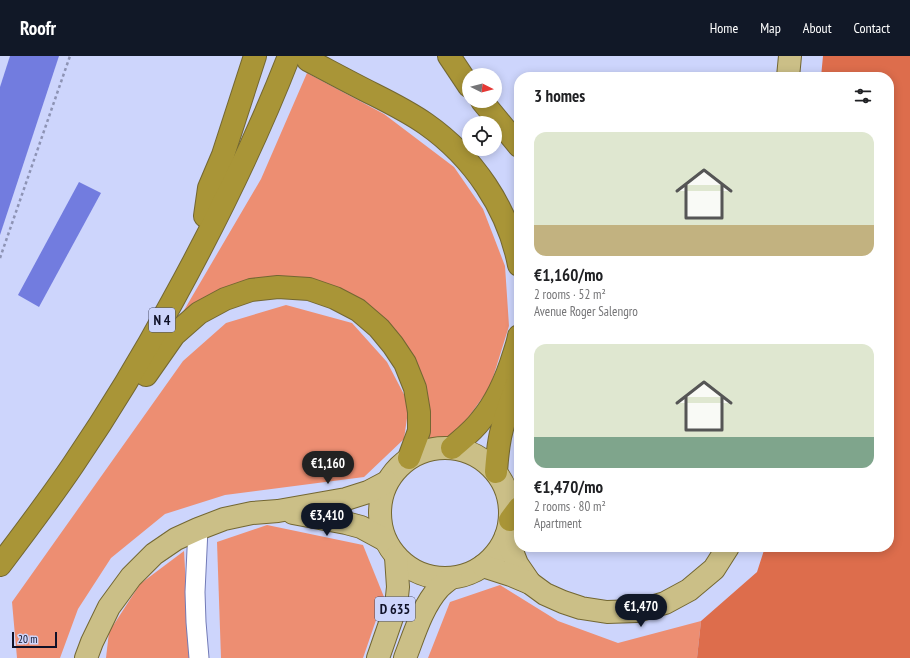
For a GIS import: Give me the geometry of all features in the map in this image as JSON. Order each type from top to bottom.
[{"type":"highway","points":[[205,216],[209,188],[223,155],[255,56]]},
{"type":"highway","name":"N 4","points":[[0,547],[50,479],[94,412],[136,343],[205,216],[228,169],[276,56]]},
{"type":"highway","points":[[449,56],[462,76]]},
{"type":"highway","points":[[305,57],[405,101],[430,117],[462,143]]},
{"type":"highway","points":[[305,57],[402,109],[426,124],[447,140],[465,158],[481,178],[503,215],[514,244]]},
{"type":"highway","name":"N 4","points":[[0,565],[73,465],[149,344],[239,174],[275,92],[305,57]]},
{"type":"highway","points":[[488,108],[514,140]]},
{"type":"highway","points":[[475,156],[488,171],[514,215]]},
{"type":"highway","points":[[73,465],[92,451],[174,334],[199,313],[225,299],[251,290],[278,287],[309,289],[335,298],[358,310],[379,328],[393,345],[405,363],[415,388],[420,412],[418,431],[409,458]]},
{"type":"highway","points":[[452,448],[470,433],[482,420],[503,385],[514,354]]},
{"type":"highway","points":[[496,472],[501,431],[514,393]]},
{"type":"main road","points":[[788,72],[790,56]]},
{"type":"main road","points":[[391,548],[380,526],[379,510],[386,482],[396,468],[409,458],[422,451],[437,448],[464,450],[487,463],[496,472],[504,487],[509,503],[514,542]]},
{"type":"main road","points":[[86,658],[109,607],[131,577],[154,554],[176,539],[224,519],[252,513],[278,511],[346,499],[368,492],[386,482]]},
{"type":"main road","points":[[278,511],[361,527],[391,548],[408,567],[421,574],[436,578],[462,576],[473,572],[490,560],[501,545],[511,521]]},
{"type":"main road","name":"D 635","points":[[378,658],[396,606],[398,587],[391,548]]},
{"type":"main road","points":[[515,552],[517,564],[530,583]]},
{"type":"main road","points":[[482,566],[530,583],[545,594],[581,608],[607,612],[637,611],[665,603],[689,590],[714,569],[725,552]]},
{"type":"main road","name":"D 635","points":[[405,658],[422,615],[430,600],[440,587],[451,578]]},
{"type":"lane","points":[[198,529],[195,592],[199,658]]},
{"type":"path","points":[[0,258],[70,56]]},
{"type":"shaded area","points":[[823,56],[910,56],[910,658],[697,658],[701,621],[757,572],[763,552],[894,552],[894,72],[821,72]]},
{"type":"shaded area","points":[[307,73],[384,114],[454,167],[483,209],[505,266],[509,326],[490,387],[455,436],[420,442],[424,398],[356,300],[245,284],[183,312],[261,179]]},
{"type":"shaded area","points":[[286,305],[352,323],[387,362],[409,404],[404,439],[364,477],[225,495],[165,514],[111,558],[78,609],[60,658],[17,658],[12,602],[183,361],[226,323]]},
{"type":"shaded area","points":[[267,525],[363,545],[384,597],[363,658],[221,658],[217,542]]},
{"type":"shaded area","points":[[184,551],[190,658],[106,658],[109,632],[140,584]]},
{"type":"shaded area","points":[[500,585],[558,621],[618,643],[701,621],[697,658],[428,658],[450,602]]},
{"type":"water","points":[[10,56],[59,56],[0,235],[0,87]]},
{"type":"water","points":[[79,182],[101,193],[39,307],[18,295]]}]
